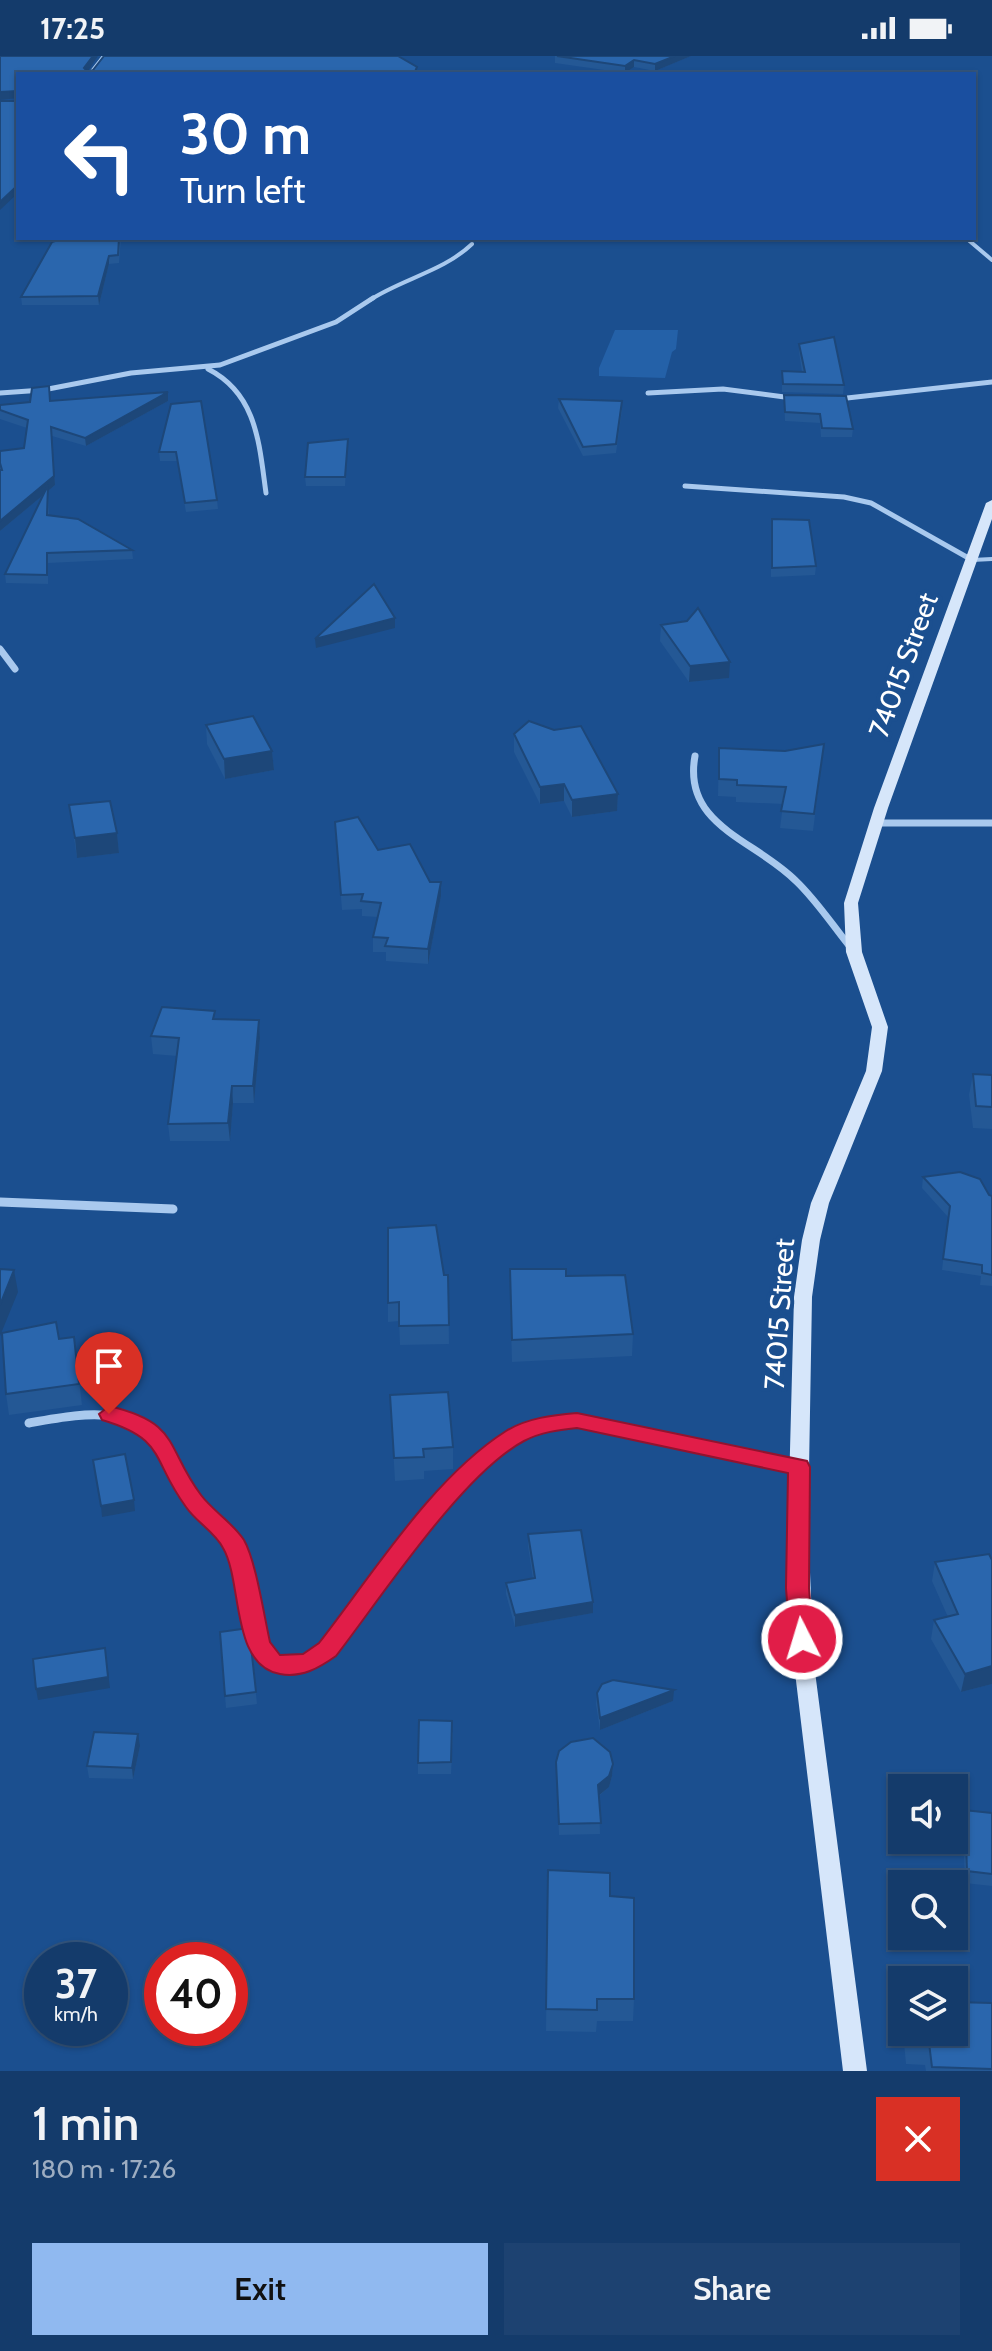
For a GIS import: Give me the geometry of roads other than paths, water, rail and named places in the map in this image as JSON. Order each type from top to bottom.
[{"type":"street","points":[[92,72],[104,56]]},
{"type":"street","points":[[968,240],[992,260]]},
{"type":"street","points":[[0,393],[43,390],[149,371],[207,369],[336,322],[391,286],[457,258],[472,244]]},
{"type":"street","points":[[207,369],[226,375],[243,391],[257,435],[266,493]]},
{"type":"street","points":[[833,400],[992,382]]},
{"type":"street","points":[[648,393],[723,389],[802,400]]},
{"type":"street","points":[[685,486],[844,497],[871,503],[972,560]]},
{"type":"street","name":"74015 Street","points":[[855,2071],[797,1588],[803,1297],[820,1203],[874,1071],[879,1050],[880,1027],[854,952],[851,903],[876,823],[992,503]]},
{"type":"street","points":[[0,649],[15,669]]},
{"type":"street","points":[[695,756],[690,770],[691,786],[704,810],[795,878],[854,952]]},
{"type":"street","points":[[876,823],[992,823]]},
{"type":"street","points":[[0,1202],[63,1200],[108,1208],[173,1209]]},
{"type":"street","points":[[29,1423],[81,1414],[109,1414],[130,1419],[151,1430],[166,1448],[181,1483],[196,1504],[234,1544],[259,1645],[272,1663],[292,1667],[310,1662],[327,1649],[438,1507],[477,1467],[515,1436],[549,1423],[577,1420],[799,1467]]},
{"type":"lane","points":[[972,560],[992,559]]}]
